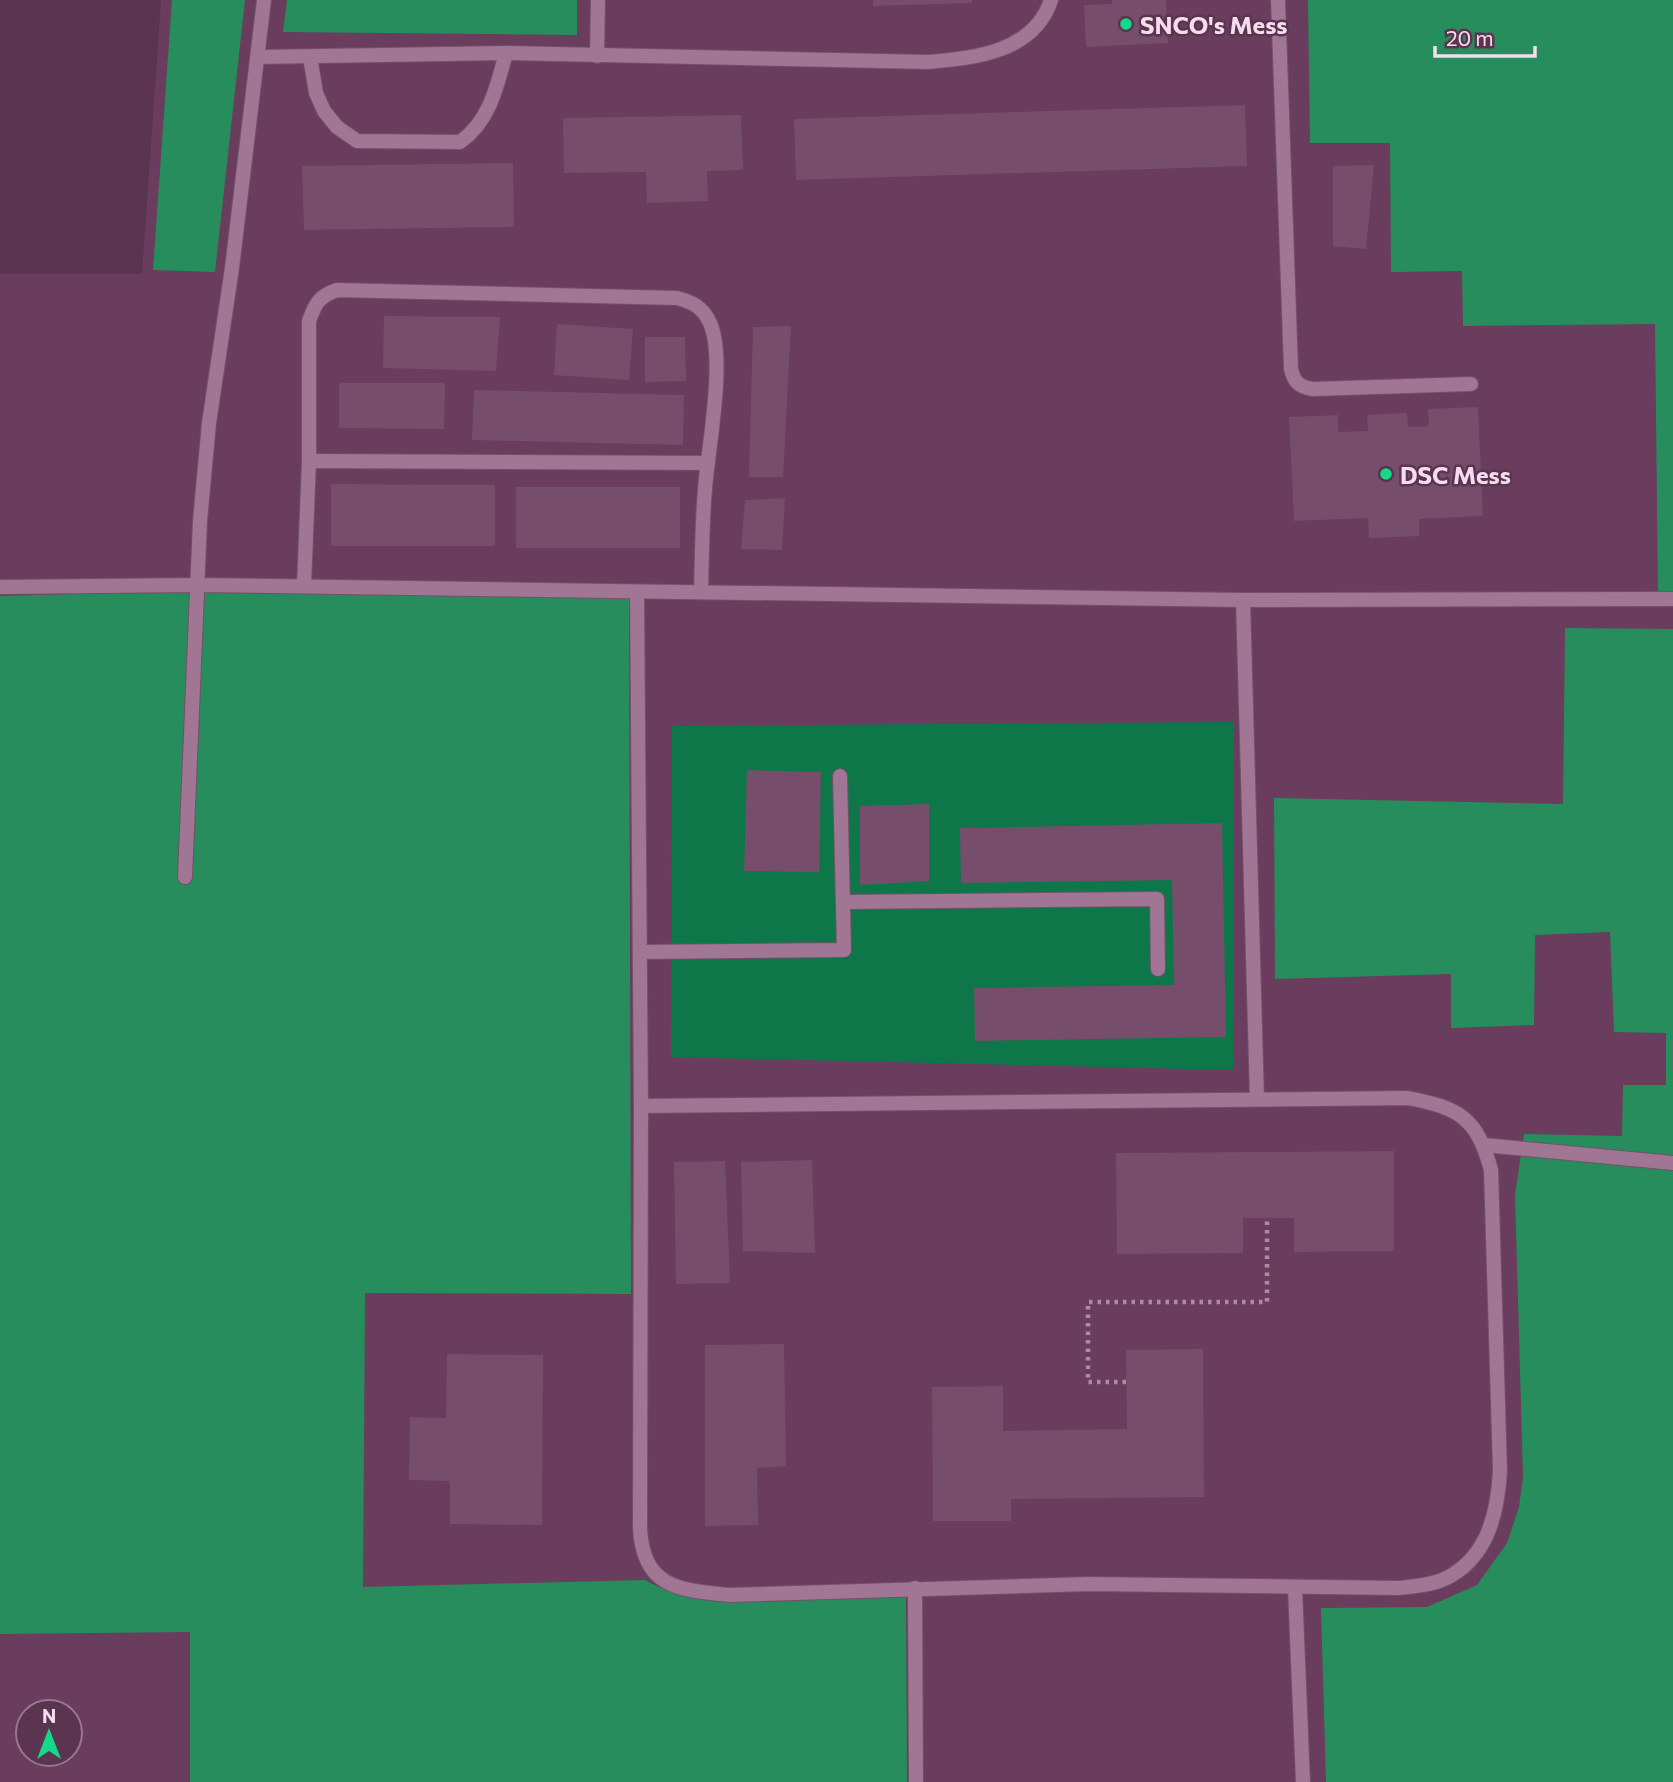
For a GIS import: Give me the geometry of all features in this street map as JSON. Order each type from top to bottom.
[{"type":"lane","points":[[185,877],[200,522],[212,393],[232,268],[264,0]]},
{"type":"lane","points":[[597,56],[598,0]]},
{"type":"lane","points":[[258,57],[506,53],[929,62],[960,60],[1013,44],[1034,30],[1051,0]]},
{"type":"lane","points":[[1278,0],[1288,317],[1294,380],[1301,387],[1313,389],[1471,384]]},
{"type":"lane","points":[[310,57],[316,93],[324,111],[337,127],[357,141],[460,142],[471,135],[486,114],[506,53]]},
{"type":"lane","points":[[304,586],[309,461],[309,321],[313,309],[324,294],[337,290],[677,298],[691,302],[701,309],[714,336],[715,395],[708,463],[701,592]]},
{"type":"lane","points":[[309,461],[708,463]]},
{"type":"lane","points":[[0,587],[304,586],[1243,600],[1673,599]]},
{"type":"lane","points":[[637,592],[641,1106],[640,1528],[641,1549],[650,1568],[667,1583],[691,1591],[729,1595],[1088,1584],[1398,1588],[1429,1584],[1452,1575],[1473,1556],[1491,1528],[1498,1502],[1500,1457],[1493,1190],[1484,1145],[1475,1128],[1459,1114],[1435,1103],[1408,1098],[641,1106]]},
{"type":"lane","points":[[1243,600],[1257,1100]]},
{"type":"lane","points":[[640,952],[844,950],[840,776]]},
{"type":"lane","points":[[843,902],[1157,900],[1158,968]]},
{"type":"lane","points":[[1484,1145],[1673,1163]]},
{"type":"lane","points":[[915,1588],[916,1782]]},
{"type":"lane","points":[[1295,1588],[1303,1782]]},
{"type":"path","points":[[1126,1382],[1088,1382],[1087,1302],[1267,1302],[1267,1218]]},
{"type":"shaded area","points":[[161,0],[1673,0],[1673,1782],[0,1782],[0,274],[142,274]]},
{"type":"green space","points":[[172,0],[245,0],[215,272],[153,270]]},
{"type":"green space","points":[[287,0],[577,0],[577,35],[283,32]]},
{"type":"green space","points":[[1308,0],[1673,0],[1673,593],[1658,593],[1655,324],[1463,326],[1462,271],[1391,272],[1390,143],[1310,143]]},
{"type":"green space","points":[[151,592],[629,598],[631,1294],[365,1293],[363,1587],[645,1580],[681,1595],[720,1601],[906,1596],[907,1782],[190,1782],[190,1632],[0,1634],[0,596]]},
{"type":"green space","points":[[1565,628],[1673,629],[1673,1782],[1326,1782],[1321,1608],[1427,1607],[1477,1585],[1507,1543],[1519,1507],[1523,1477],[1515,1195],[1524,1134],[1622,1136],[1623,1085],[1666,1085],[1666,1033],[1614,1032],[1610,932],[1535,935],[1534,1025],[1451,1028],[1451,974],[1275,979],[1274,798],[1563,804]]},
{"type":"green space","points":[[1234,722],[1233,1070],[671,1057],[672,726]]},
{"type":"building","points":[[873,0],[972,0],[972,3],[873,6]]},
{"type":"building","name":"SNCO's Mess","points":[[1112,0],[1166,0],[1168,43],[1086,47],[1084,5],[1112,4]]},
{"type":"building","points":[[1245,105],[1247,166],[796,180],[794,119]]},
{"type":"building","points":[[741,115],[743,170],[707,171],[708,201],[647,203],[646,172],[564,173],[563,118]]},
{"type":"building","points":[[513,163],[514,227],[304,230],[302,166]]},
{"type":"building","points":[[1374,165],[1366,249],[1333,246],[1333,166]]},
{"type":"building","points":[[384,316],[500,317],[496,371],[383,368]]},
{"type":"building","points":[[557,324],[633,329],[629,380],[554,375]]},
{"type":"building","points":[[791,326],[783,477],[749,477],[753,327]]},
{"type":"building","points":[[645,337],[685,337],[686,381],[645,382]]},
{"type":"building","points":[[339,383],[445,383],[444,429],[339,428]]},
{"type":"building","points":[[474,390],[684,395],[683,445],[472,440]]},
{"type":"building","name":"DSC Mess","points":[[1478,407],[1483,516],[1419,519],[1419,536],[1369,538],[1368,518],[1294,521],[1289,417],[1338,415],[1338,432],[1368,431],[1367,415],[1407,413],[1408,427],[1429,426],[1428,409]]},
{"type":"building","points":[[331,484],[495,485],[495,546],[331,546]]},
{"type":"building","points":[[516,487],[680,487],[680,548],[516,548]]},
{"type":"building","points":[[785,498],[782,550],[741,549],[745,500]]},
{"type":"building","points":[[747,770],[821,772],[819,872],[744,871]]},
{"type":"building","points":[[929,804],[929,881],[860,885],[860,806]]},
{"type":"building","points":[[1222,823],[1226,1037],[975,1041],[974,988],[1174,985],[1172,880],[961,883],[960,828]]},
{"type":"building","points":[[1394,1151],[1394,1251],[1294,1252],[1294,1218],[1243,1218],[1243,1253],[1117,1254],[1116,1153]]},
{"type":"building","points":[[812,1160],[815,1253],[743,1251],[741,1162]]},
{"type":"building","points":[[725,1161],[730,1283],[676,1284],[674,1162]]},
{"type":"building","points":[[784,1344],[786,1466],[757,1468],[758,1525],[705,1526],[705,1345]]},
{"type":"building","points":[[1203,1349],[1204,1497],[1011,1499],[1011,1521],[933,1521],[932,1387],[1003,1386],[1003,1431],[1127,1429],[1126,1350]]},
{"type":"building","points":[[447,1354],[543,1355],[542,1525],[450,1524],[450,1481],[409,1480],[410,1417],[446,1418]]},
{"type":"place","name":"SNCO's Mess","points":[[1126,24]]},
{"type":"place","name":"DSC Mess","points":[[1386,474]]}]
